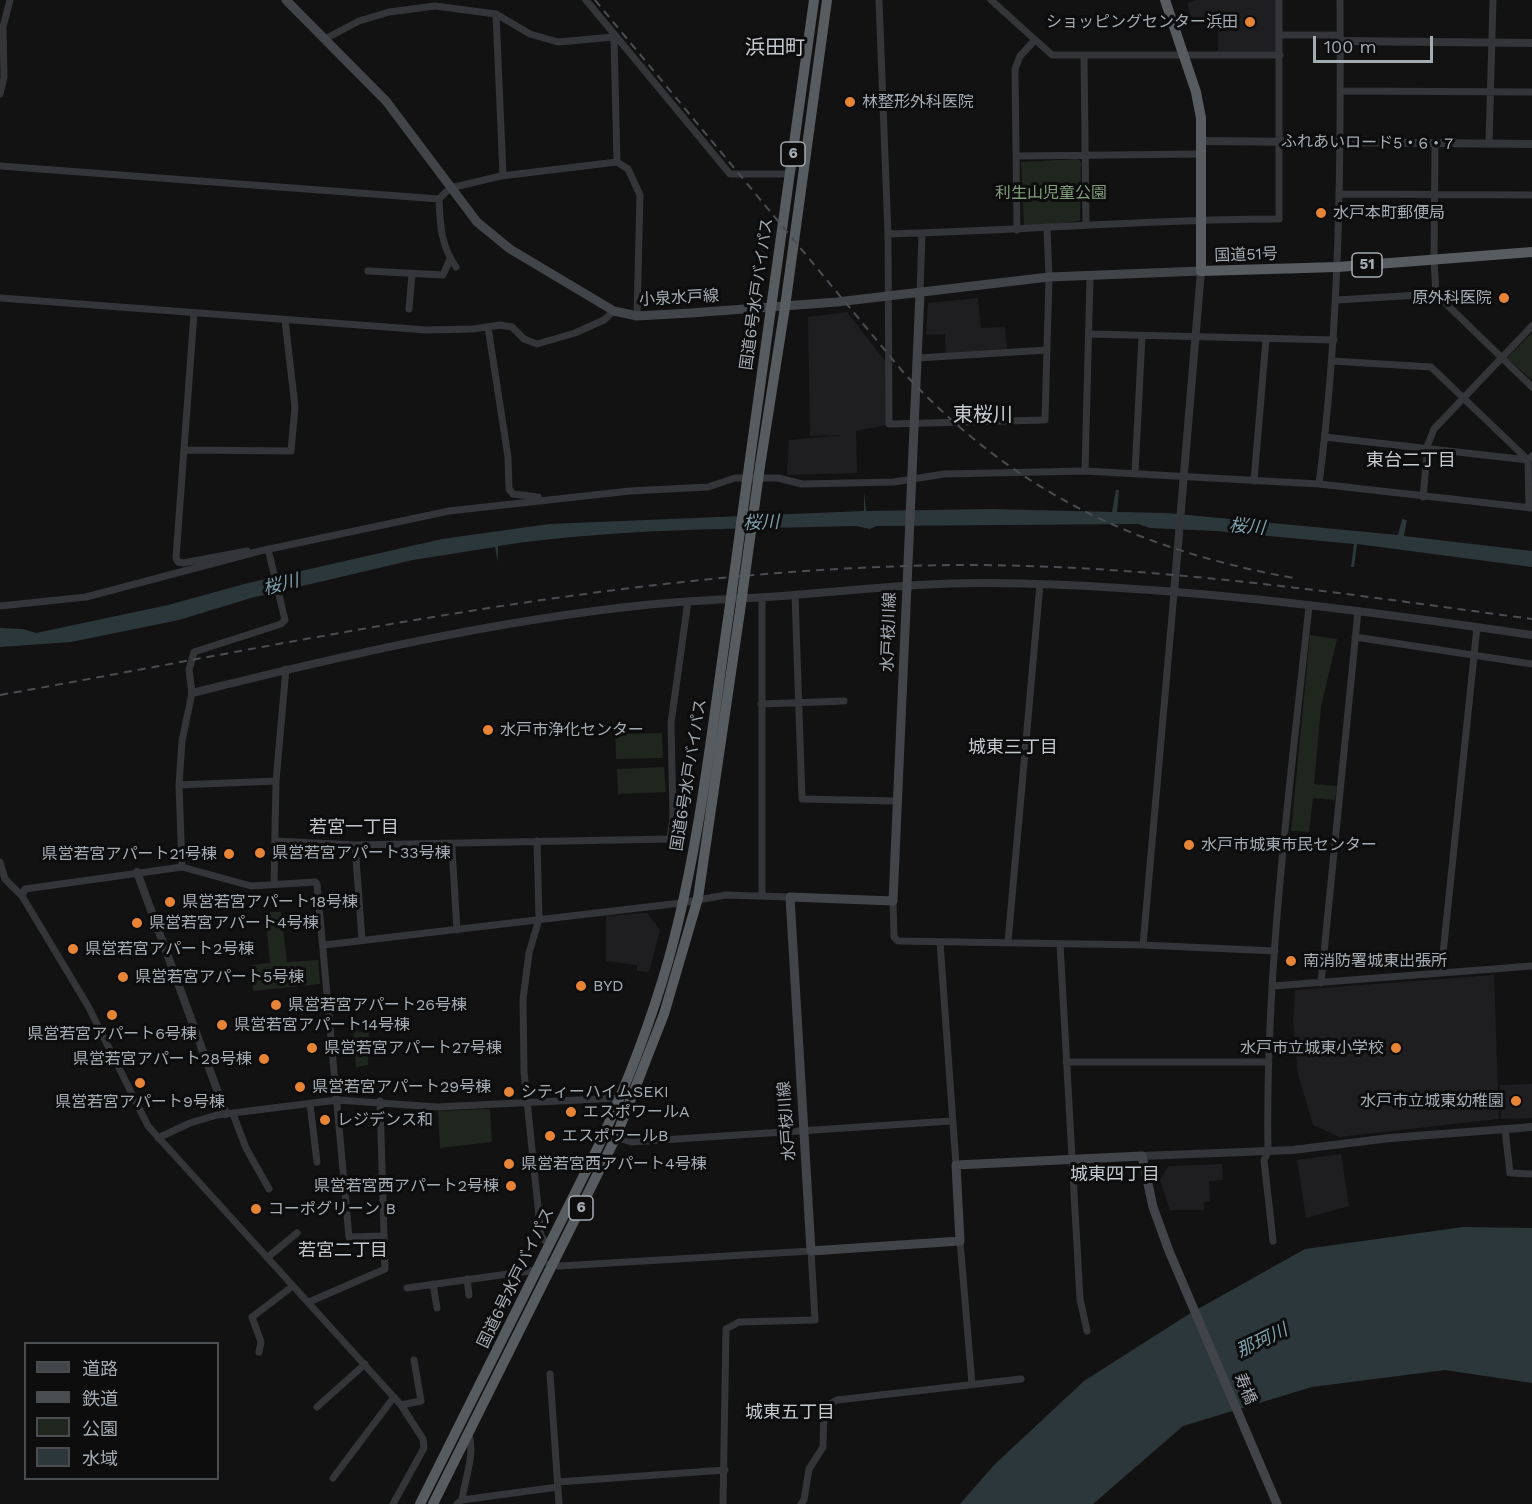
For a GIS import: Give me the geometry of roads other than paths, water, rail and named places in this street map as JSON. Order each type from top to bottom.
[{"type":"highway","name":"国道6号水戸バイパス","points":[[433,1504],[616,1137],[664,1014],[698,898],[754,466],[770,308],[814,0]]},
{"type":"highway","name":"国道6号水戸バイパス","points":[[754,466],[785,307],[827,0]]},
{"type":"highway","name":"国道51号","points":[[1166,0],[1196,92],[1201,141],[1201,271],[1338,267],[1532,252]]},
{"type":"highway","name":"国道6号水戸バイパス","points":[[420,1504],[620,1098],[655,1003],[694,843],[735,612]]},
{"type":"main road","name":"小泉水戸線","points":[[286,0],[386,101],[470,215],[501,244],[614,311],[637,316],[785,307],[1049,277],[1201,271]]},
{"type":"main road","points":[[912,483],[920,293]]},
{"type":"main road","name":"水戸枝川線","points":[[893,901],[905,585],[912,483]]},
{"type":"main road","points":[[790,897],[893,901]]},
{"type":"main road","name":"水戸枝川線","points":[[790,897],[811,1251]]},
{"type":"main road","points":[[811,1251],[960,1241],[956,1165],[1142,1156]]},
{"type":"main road","name":"寿橋","points":[[1142,1156],[1153,1207],[1277,1504]]},
{"type":"street","points":[[0,94],[4,77],[3,27],[10,0]]},
{"type":"street","points":[[586,0],[614,37],[730,174],[789,174]]},
{"type":"street","points":[[879,0],[888,234],[889,424],[1045,420],[1049,277],[1047,228]]},
{"type":"street","points":[[991,0],[1052,55],[1281,55]]},
{"type":"street","points":[[888,234],[1017,230],[1200,219],[1279,219],[1281,55],[1279,0]]},
{"type":"street","points":[[1319,484],[1334,340],[1338,267],[1340,0]]},
{"type":"street","points":[[1489,144],[1493,0]]},
{"type":"street","points":[[325,39],[359,21],[389,12],[435,3],[496,14],[530,34],[558,42],[614,37]]},
{"type":"street","points":[[496,14],[503,176]]},
{"type":"street","points":[[1281,35],[1532,43]]},
{"type":"street","points":[[614,37],[617,162]]},
{"type":"street","points":[[1017,230],[1015,69],[1020,56],[1034,41]]},
{"type":"street","points":[[1084,56],[1086,225]]},
{"type":"street","points":[[1341,91],[1532,92]]},
{"type":"street","name":"ふれあいロード5・6・7","points":[[1201,141],[1532,144]]},
{"type":"street","points":[[1435,143],[1436,294],[1532,387]]},
{"type":"street","points":[[1017,156],[1201,154]]},
{"type":"street","points":[[456,267],[442,241],[439,199],[450,188],[503,176],[617,162],[628,169],[640,195],[637,316]]},
{"type":"street","points":[[0,166],[439,199]]},
{"type":"street","points":[[1339,194],[1532,195]]},
{"type":"street","points":[[920,293],[922,233]]},
{"type":"street","points":[[368,271],[443,275],[450,259]]},
{"type":"street","points":[[1143,945],[1178,546],[1185,490],[1201,271]]},
{"type":"street","points":[[409,309],[412,274]]},
{"type":"street","points":[[1085,471],[1090,277]]},
{"type":"street","points":[[1336,300],[1436,294]]},
{"type":"street","points":[[0,298],[426,330],[500,325],[512,327],[524,339],[537,344],[575,333],[604,320],[614,311]]},
{"type":"street","points":[[194,313],[176,558],[178,562],[233,552],[269,552],[449,511],[546,499],[708,487],[735,478],[778,478],[802,484],[912,483],[944,474],[1085,471],[1319,484],[1530,508],[1530,458],[1462,398],[1431,367],[1332,361]]},
{"type":"street","points":[[184,450],[291,452],[295,407],[285,320]]},
{"type":"street","points":[[1423,497],[1428,449],[1434,429],[1532,326]]},
{"type":"street","points":[[488,327],[508,457],[509,489],[513,494],[546,499]]},
{"type":"street","points":[[1090,334],[1334,340]]},
{"type":"street","points":[[1135,473],[1142,335]]},
{"type":"street","points":[[1254,481],[1266,339]]},
{"type":"street","points":[[918,358],[1047,350]]},
{"type":"street","points":[[1325,437],[1530,458]]},
{"type":"street","points":[[0,606],[65,601],[98,595],[260,551]]},
{"type":"street","points":[[182,867],[179,785],[182,741],[192,693],[189,670],[194,652],[281,624],[285,620],[269,552]]},
{"type":"street","points":[[192,693],[286,669],[516,622],[688,601],[795,595],[905,585],[1040,584],[1174,593],[1358,611],[1532,635]]},
{"type":"street","points":[[1008,942],[1040,584]]},
{"type":"street","points":[[795,595],[802,799],[896,801]]},
{"type":"street","points":[[762,597],[764,628],[761,704],[762,895]]},
{"type":"street","points":[[275,841],[355,846],[670,839],[673,818],[671,723],[688,601]]},
{"type":"street","points":[[1273,1241],[1264,1160],[1268,1152],[1268,1062],[1275,951],[1309,606]]},
{"type":"street","points":[[1321,983],[1358,611]]},
{"type":"street","points":[[1441,973],[1477,627]]},
{"type":"street","points":[[1355,637],[1532,664]]},
{"type":"street","points":[[274,884],[276,782],[286,669]]},
{"type":"street","points":[[761,704],[844,701]]},
{"type":"street","points":[[179,785],[276,782]]},
{"type":"street","points":[[537,841],[538,919],[529,953],[523,999],[527,1101],[542,1236],[549,1245]]},
{"type":"street","points":[[355,846],[362,940]]},
{"type":"street","points":[[452,848],[457,930]]},
{"type":"street","points":[[0,862],[5,879],[22,896],[88,1006],[148,1126],[394,1397],[423,1439],[424,1448],[393,1504]]},
{"type":"street","points":[[22,896],[25,889],[182,867],[251,886],[315,882],[324,945],[349,1237],[383,1236]]},
{"type":"street","points":[[137,872],[229,1114],[269,1189]]},
{"type":"street","points":[[324,945],[681,903],[698,898],[726,895],[790,897]]},
{"type":"street","points":[[893,901],[894,937],[898,941],[1143,945],[1275,951]]},
{"type":"street","points":[[940,942],[951,1121],[956,1165]]},
{"type":"street","points":[[1060,944],[1080,1299],[1087,1331]]},
{"type":"street","points":[[1273,986],[1532,966]]},
{"type":"street","points":[[1066,1062],[1268,1062]]},
{"type":"street","points":[[158,1138],[190,1123],[229,1114],[337,1100],[380,1101],[437,1107],[620,1098]]},
{"type":"street","points":[[309,1302],[386,1269],[383,1236],[380,1101]]},
{"type":"street","points":[[310,1104],[317,1162]]},
{"type":"street","points":[[616,1137],[631,1142],[951,1121]]},
{"type":"street","points":[[1142,1156],[1268,1152],[1532,1127]]},
{"type":"street","points":[[1504,1129],[1510,1173],[1532,1174]]},
{"type":"street","points":[[268,1257],[297,1233]]},
{"type":"street","points":[[960,1241],[972,1384]]},
{"type":"street","points":[[408,1288],[539,1266],[811,1251],[815,1320],[739,1322],[726,1329],[723,1504]]},
{"type":"street","points":[[467,1279],[469,1295]]},
{"type":"street","points":[[433,1284],[437,1308]]},
{"type":"street","points":[[259,1353],[261,1342],[252,1317],[293,1286]]},
{"type":"street","points":[[401,1406],[421,1401],[414,1360]]},
{"type":"street","points":[[317,1407],[365,1364]]},
{"type":"street","points":[[550,1374],[560,1504]]},
{"type":"street","points":[[801,1504],[804,1500],[809,1469],[823,1447],[824,1407],[837,1400],[1021,1379]]},
{"type":"street","points":[[333,1478],[394,1397]]},
{"type":"street","points":[[469,1434],[472,1451],[460,1502],[558,1484],[725,1470]]},
{"type":"water","name":"桜川","points":[[1116,490],[1119,490],[1117,512],[1167,513],[1398,535],[1402,519],[1407,520],[1404,536],[1532,551],[1532,567],[1357,544],[1354,567],[1351,567],[1354,544],[1216,531],[1150,528],[1138,524],[877,526],[870,529],[856,526],[632,533],[498,546],[498,562],[495,547],[413,560],[251,598],[179,620],[71,642],[0,647],[0,628],[23,629],[36,633],[168,605],[248,583],[442,539],[549,524],[864,511],[864,492],[866,511],[992,509],[1112,512]]},
{"type":"water","name":"那珂川","points":[[1463,1227],[1532,1228],[1532,1383],[1445,1370],[1312,1387],[1183,1426],[1093,1504],[960,1504],[994,1465],[1084,1381],[1189,1314],[1305,1249]]},
{"type":"railway","points":[[595,0],[903,372],[945,414],[988,450],[1033,482],[1080,509],[1130,532],[1182,551],[1236,566],[1294,578]]},
{"type":"railway","points":[[0,695],[338,633],[564,597],[678,582],[792,572],[906,566],[1064,567],[1142,572],[1298,588],[1532,619]]},
{"type":"place","name":"ショッピングセンター浜田","points":[[1250,22]]},
{"type":"place","name":"林整形外科医院","points":[[850,102]]},
{"type":"place","name":"水戸本町郵便局","points":[[1321,213]]},
{"type":"place","name":"原外科医院","points":[[1504,298]]},
{"type":"place","name":"水戸市浄化センター","points":[[488,730]]},
{"type":"place","name":"水戸市城東市民センター","points":[[1189,845]]},
{"type":"place","name":"県営若宮アパート33号棟","points":[[260,853]]},
{"type":"place","name":"県営若宮アパート21号棟","points":[[229,854]]},
{"type":"place","name":"県営若宮アパート18号棟","points":[[170,902]]},
{"type":"place","name":"県営若宮アパート4号棟","points":[[137,923]]},
{"type":"place","name":"県営若宮アパート2号棟","points":[[73,949]]},
{"type":"place","name":"南消防署城東出張所","points":[[1291,961]]},
{"type":"place","name":"県営若宮アパート5号棟","points":[[123,977]]},
{"type":"place","name":"BYD","points":[[581,986]]},
{"type":"place","name":"県営若宮アパート26号棟","points":[[276,1005]]},
{"type":"place","name":"県営若宮アパート6号棟","points":[[112,1015]]},
{"type":"place","name":"県営若宮アパート14号棟","points":[[222,1025]]},
{"type":"place","name":"県営若宮アパート27号棟","points":[[312,1048]]},
{"type":"place","name":"水戸市立城東小学校","points":[[1396,1048]]},
{"type":"place","name":"県営若宮アパート28号棟","points":[[264,1059]]},
{"type":"place","name":"県営若宮アパート9号棟","points":[[140,1083]]},
{"type":"place","name":"県営若宮アパート29号棟","points":[[300,1087]]},
{"type":"place","name":"シティーハイムSEKI","points":[[509,1092]]},
{"type":"place","name":"水戸市立城東幼稚園","points":[[1516,1101]]},
{"type":"place","name":"エスポワールA","points":[[571,1112]]},
{"type":"place","name":"レジデンス和","points":[[325,1120]]},
{"type":"place","name":"エスポワールB","points":[[550,1136]]},
{"type":"place","name":"県営若宮西アパート4号棟","points":[[509,1164]]},
{"type":"place","name":"県営若宮西アパート2号棟","points":[[511,1186]]},
{"type":"place","name":"コーポグリーン B","points":[[256,1209]]},
{"type":"district","name":"浜田町","points":[[775,48]]},
{"type":"district","name":"東桜川","points":[[983,415]]},
{"type":"district","name":"東台二丁目","points":[[1411,461]]},
{"type":"district","name":"城東三丁目","points":[[1013,748]]},
{"type":"district","name":"若宮一丁目","points":[[354,828]]},
{"type":"district","name":"城東四丁目","points":[[1115,1175]]},
{"type":"district","name":"若宮二丁目","points":[[343,1251]]},
{"type":"district","name":"城東五丁目","points":[[790,1413]]},
{"type":"park label","name":"利生山児童公園","points":[[1051,193]]}]
